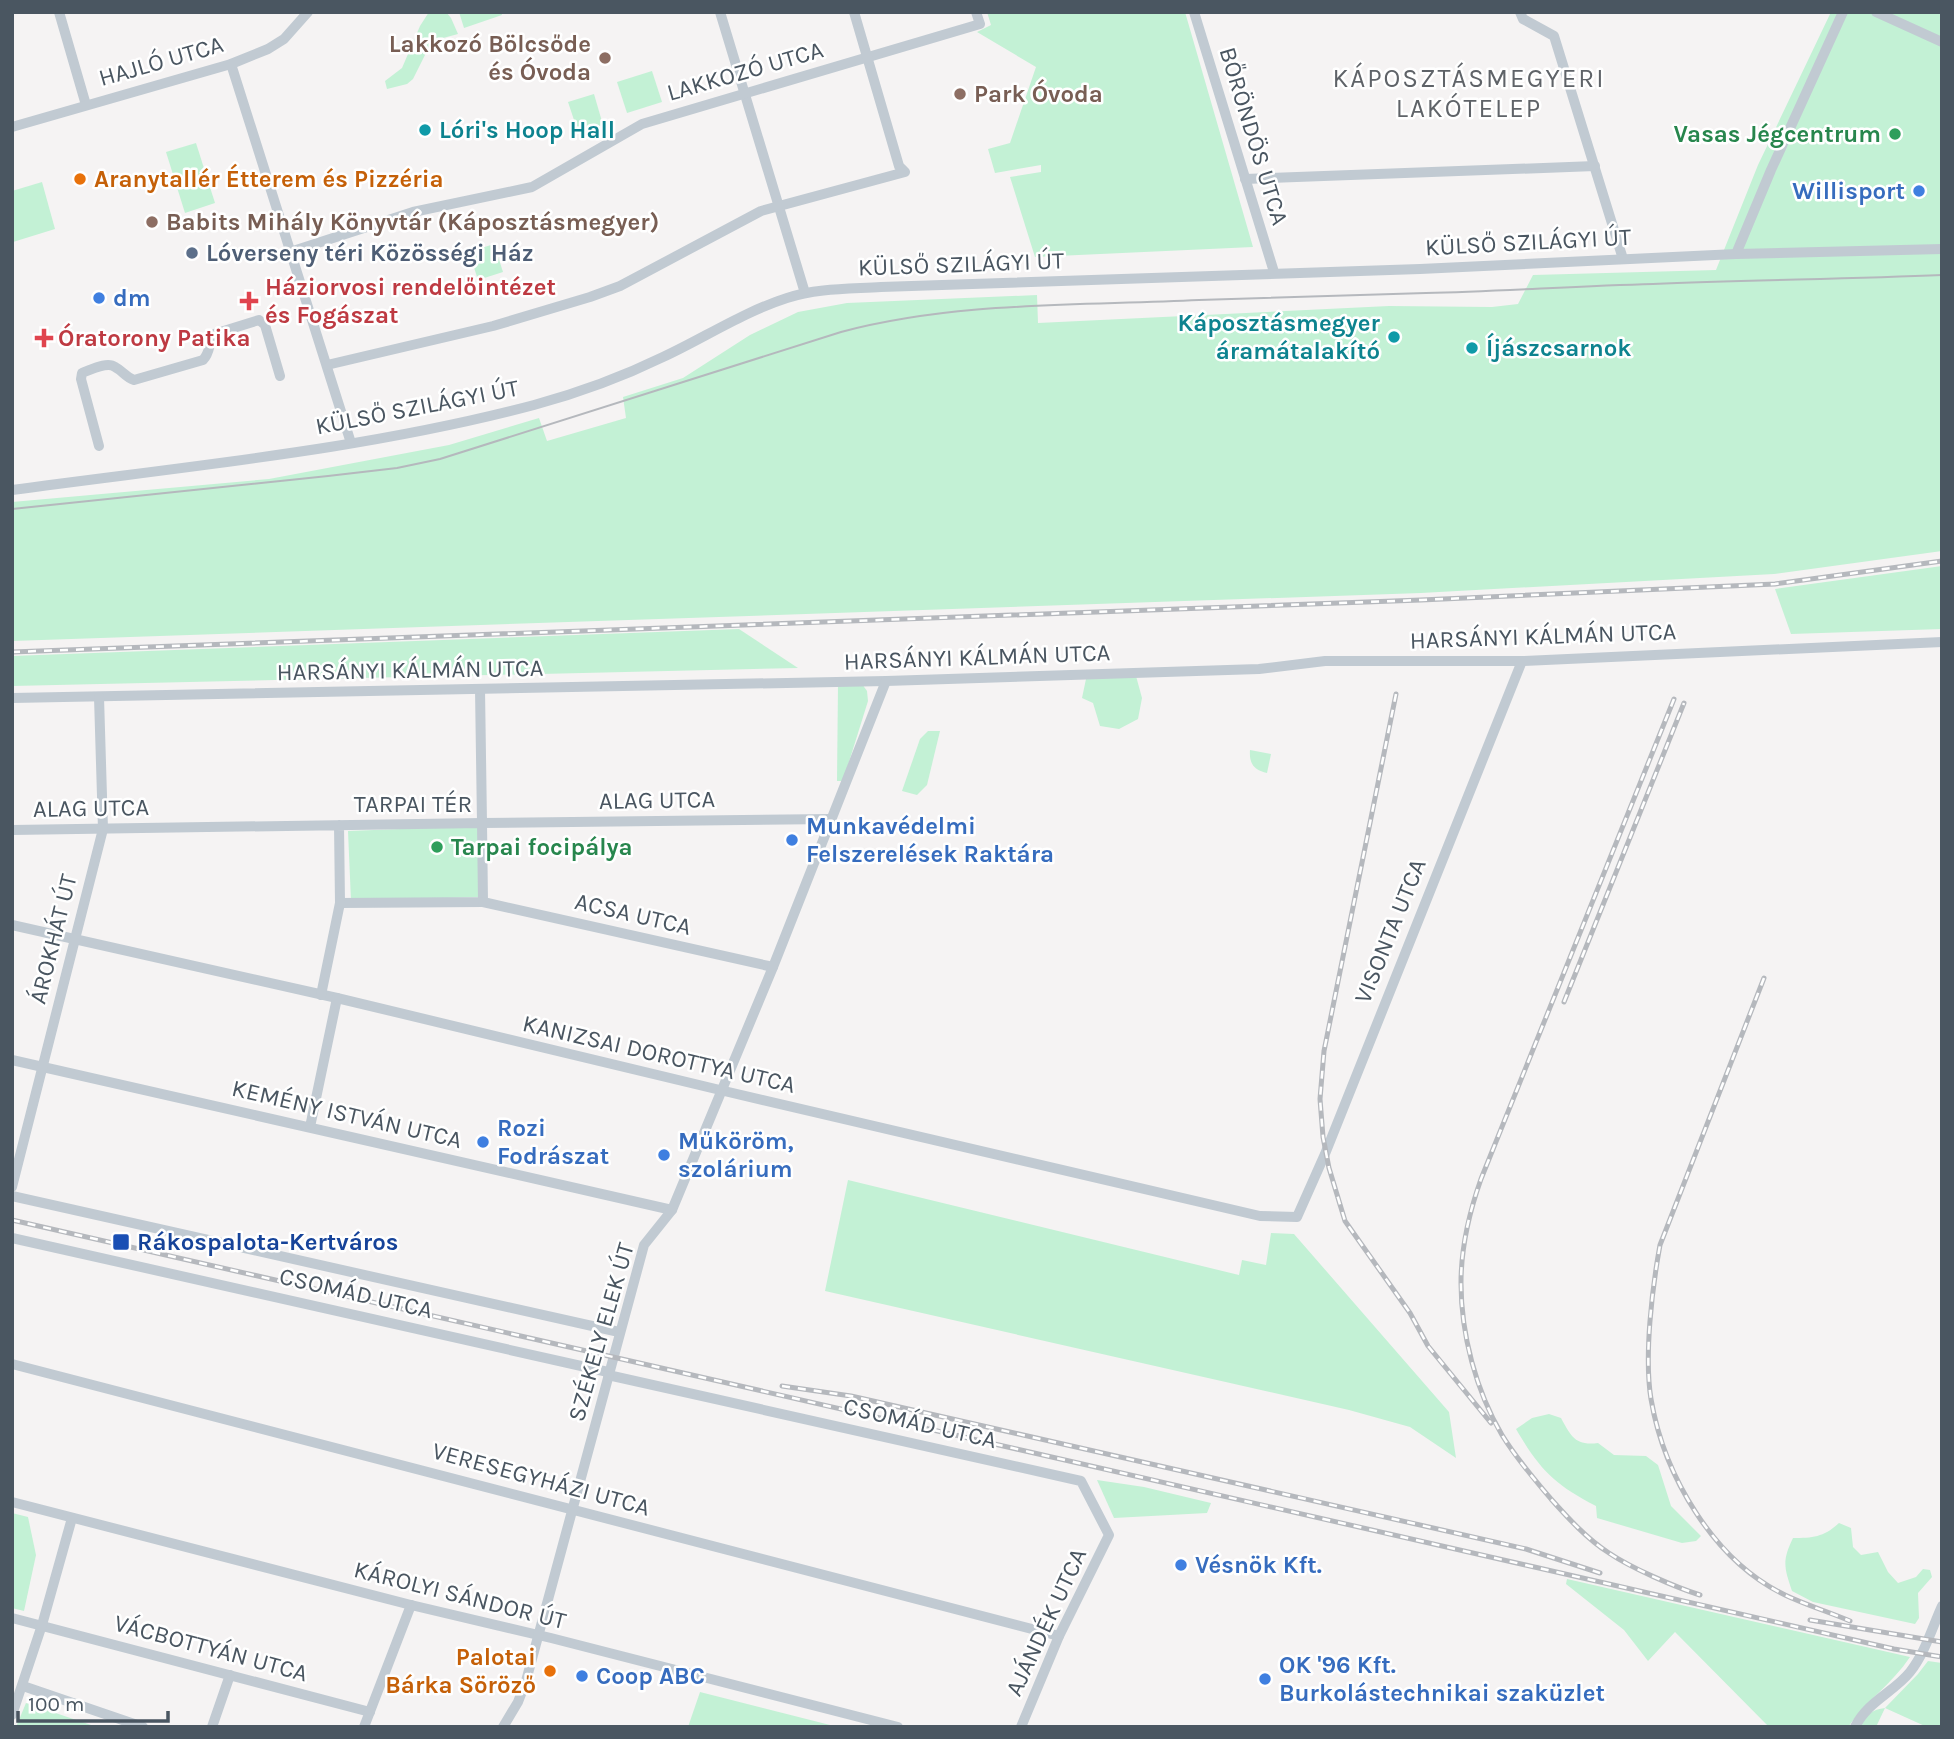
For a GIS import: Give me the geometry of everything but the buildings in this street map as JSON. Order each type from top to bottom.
[{"type":"street","points":[[59,12],[86,105]]},
{"type":"street","name":"HAJLÓ UTCA","points":[[12,127],[231,64],[268,49],[284,39],[308,12]]},
{"type":"street","points":[[720,12],[805,293]]},
{"type":"street","points":[[327,365],[493,326],[590,298],[620,286],[761,211],[905,172],[899,166],[854,12]]},
{"type":"street","name":"LAKKOZÓ UTCA","points":[[290,252],[413,212],[532,187],[642,124],[980,24],[976,12]]},
{"type":"street","name":"BŐRÖNDÖS UTCA","points":[[1194,12],[1274,272]]},
{"type":"street","points":[[1520,12],[1523,19],[1553,36],[1623,259]]},
{"type":"street","points":[[1736,254],[1843,12]]},
{"type":"street","points":[[1876,12],[1942,42]]},
{"type":"street","points":[[231,64],[351,443]]},
{"type":"street","points":[[1245,179],[1595,166]]},
{"type":"street","name":"KÜLSŐ SZILÁGYI ÚT","points":[[12,490],[224,463],[351,443],[460,423],[537,404],[635,370],[764,306],[805,293],[841,289],[1420,269],[1736,254],[1942,249]]},
{"type":"street","points":[[99,446],[80,379],[82,373],[109,365],[134,380],[202,360],[208,356],[210,340],[214,334],[259,320],[265,325],[280,376]]},
{"type":"street","name":"HARSÁNYI KÁLMÁN UTCA","points":[[12,698],[886,681],[1259,669],[1325,662],[1522,660],[1942,642]]},
{"type":"street","name":"VISONTA UTCA","points":[[1297,1217],[1325,1154],[1522,660]]},
{"type":"street","name":"SZÉKELY ELEK ÚT","points":[[503,1727],[518,1702],[539,1636],[644,1245],[672,1210],[773,967],[886,681]]},
{"type":"street","points":[[480,689],[482,823]]},
{"type":"street","name":"ÁROKHÁT ÚT","points":[[12,1187],[103,829],[99,697]]},
{"type":"street","name":"ALAG UTCA","points":[[482,823],[832,819]]},
{"type":"street","name":"TARPAI TÉR","points":[[321,995],[340,903],[339,825],[482,823],[483,902]]},
{"type":"street","name":"ALAG UTCA","points":[[12,830],[339,825]]},
{"type":"street","points":[[340,903],[483,902]]},
{"type":"street","name":"ACSA UTCA","points":[[483,902],[773,967]]},
{"type":"street","name":"KANIZSAI DOROTTYA UTCA","points":[[12,925],[337,998],[1260,1216],[1297,1217]]},
{"type":"street","points":[[310,1127],[337,998]]},
{"type":"street","name":"KEMÉNY ISTVÁN UTCA","points":[[12,1060],[672,1210]]},
{"type":"street","name":"CSOMÁD UTCA","points":[[12,1196],[620,1332]]},
{"type":"street","name":"CSOMÁD UTCA","points":[[12,1238],[1081,1481],[1110,1535]]},
{"type":"street","name":"VERESEGYHÁZI UTCA","points":[[12,1364],[1059,1636]]},
{"type":"street","name":"KÁROLYI SÁNDOR ÚT","points":[[12,1502],[898,1727]]},
{"type":"street","points":[[12,1715],[42,1625],[72,1518]]},
{"type":"street","name":"AJÁNDÉK UTCA","points":[[1021,1727],[1059,1636],[1110,1535]]},
{"type":"street","points":[[364,1727],[411,1605]]},
{"type":"street","points":[[1855,1727],[1874,1703],[1911,1671],[1942,1606]]},
{"type":"street","name":"VÁCBOTTYÁN UTCA","points":[[12,1618],[370,1712]]},
{"type":"street","points":[[212,1727],[230,1675]]},
{"type":"street","points":[[23,1686],[144,1727]]},
{"type":"green space","points":[[429,12],[446,12],[458,34],[432,41],[413,79],[407,84],[387,89],[385,81],[402,68]]},
{"type":"green space","points":[[459,12],[501,12],[502,15],[464,28]]},
{"type":"green space","points":[[987,12],[1185,12],[1253,247],[1035,257],[1010,177],[1041,172],[1041,165],[995,173],[988,149],[1010,143],[1036,67],[977,32],[991,25]]},
{"type":"green space","points":[[1831,12],[1942,12],[1942,551],[1774,574],[1421,593],[12,641],[12,502],[269,479],[449,445],[539,418],[547,441],[626,418],[623,397],[683,378],[750,335],[798,312],[847,303],[1037,295],[1038,323],[1389,306],[1492,307],[1518,304],[1533,275],[1716,270],[1758,165]]},
{"type":"green space","points":[[652,71],[662,102],[627,113],[617,82]]},
{"type":"green space","points":[[594,94],[603,125],[578,132],[568,102]]},
{"type":"green space","points":[[196,143],[215,203],[185,213],[166,152]]},
{"type":"green space","points":[[42,182],[55,229],[13,242],[12,191]]},
{"type":"green space","points":[[494,244],[503,272],[478,280],[469,252]]},
{"type":"green space","points":[[1942,566],[1942,629],[1791,634],[1775,589]]},
{"type":"green space","points":[[739,629],[798,668],[12,686],[12,656]]},
{"type":"green space","points":[[1136,676],[1142,698],[1138,719],[1119,729],[1100,726],[1093,703],[1082,698],[1086,679]]},
{"type":"green space","points":[[862,684],[867,691],[868,701],[843,781],[837,781],[838,685]]},
{"type":"green space","points":[[928,731],[940,731],[927,785],[917,795],[902,791],[920,739]]},
{"type":"green space","points":[[1250,750],[1271,754],[1267,773],[1253,766]]},
{"type":"green space","points":[[478,826],[480,897],[351,901],[348,831]]},
{"type":"green space","points":[[848,1180],[1239,1275],[1242,1260],[1266,1265],[1271,1233],[1294,1234],[1449,1412],[1456,1458],[1410,1427],[1349,1410],[825,1291]]},
{"type":"green space","points":[[1549,1414],[1561,1418],[1571,1435],[1579,1441],[1598,1443],[1614,1455],[1646,1456],[1658,1465],[1671,1506],[1701,1536],[1696,1541],[1682,1543],[1597,1518],[1596,1506],[1549,1475],[1516,1429],[1532,1418]]},
{"type":"green space","points":[[1097,1480],[1144,1487],[1211,1503],[1207,1513],[1114,1518]]},
{"type":"green space","points":[[12,1513],[28,1517],[36,1555],[24,1611],[12,1608]]},
{"type":"green space","points":[[1839,1523],[1851,1528],[1853,1547],[1861,1555],[1878,1552],[1888,1572],[1898,1583],[1916,1577],[1923,1569],[1930,1570],[1932,1577],[1918,1593],[1919,1618],[1915,1624],[1813,1602],[1792,1591],[1785,1564],[1793,1538],[1818,1536]]},
{"type":"green space","points":[[1567,1579],[1910,1657],[1848,1727],[1769,1727],[1675,1632],[1648,1661],[1624,1630],[1566,1584]]},
{"type":"green space","points":[[1928,1661],[1942,1663],[1942,1722],[1939,1727],[1927,1727],[1885,1708]]},
{"type":"green space","points":[[700,1692],[838,1727],[688,1727]]},
{"type":"green space","points":[[26,1703],[97,1727],[16,1727]]},
{"type":"green space","points":[[1885,1708],[1876,1727],[1859,1727],[1869,1714]]},
{"type":"tram line","points":[[12,509],[397,468],[440,459],[841,332],[929,315],[1064,305],[1942,275]]},
{"type":"railway","points":[[12,652],[1421,600],[1775,584],[1942,561]]},
{"type":"railway","points":[[1396,694],[1324,1051],[1320,1099],[1323,1137],[1345,1221],[1410,1313],[1428,1346],[1491,1423]]},
{"type":"railway","points":[[1674,699],[1481,1179],[1466,1230],[1461,1283],[1467,1342],[1478,1381],[1493,1418],[1519,1460],[1564,1513],[1601,1547],[1641,1571],[1700,1595]]},
{"type":"railway","points":[[1564,1002],[1684,703]]},
{"type":"railway","points":[[1764,978],[1660,1245],[1649,1343],[1651,1399],[1667,1457],[1680,1486],[1715,1538],[1736,1561],[1759,1580],[1793,1599],[1850,1621]]},
{"type":"railway","points":[[12,1220],[1894,1649],[1942,1657]]},
{"type":"railway","points":[[782,1386],[851,1396],[1526,1549],[1600,1573]]},
{"type":"railway","points":[[1810,1620],[1942,1642]]},
{"type":"place","name":"Lakkozó Bölcsőde és Óvoda","points":[[605,58]]},
{"type":"place","name":"Park Óvoda","points":[[960,94]]},
{"type":"place","name":"Lóri's Hoop Hall","points":[[425,130]]},
{"type":"place","name":"Vasas Jégcentrum","points":[[1895,134]]},
{"type":"place","name":"Aranytallér Étterem és Pizzéria","points":[[80,179]]},
{"type":"place","name":"Willisport","points":[[1919,191]]},
{"type":"place","name":"Babits Mihály Könyvtár (Káposztásmegyer)","points":[[152,222]]},
{"type":"place","name":"Lóverseny téri Közösségi Ház","points":[[192,253]]},
{"type":"place","name":"dm","points":[[99,298]]},
{"type":"place","name":"Háziorvosi rendelőintézet és Fogászat","points":[[249,301]]},
{"type":"place","name":"Káposztásmegyer áramátalakító","points":[[1394,337]]},
{"type":"place","name":"Óratorony Patika","points":[[44,338]]},
{"type":"place","name":"Íjászcsarnok","points":[[1472,348]]},
{"type":"place","name":"Munkavédelmi Felszerelések Raktára","points":[[792,840]]},
{"type":"place","name":"Tarpai focipálya","points":[[437,847]]},
{"type":"place","name":"Rozi Fodrászat","points":[[483,1142]]},
{"type":"place","name":"Műköröm, szolárium","points":[[664,1155]]},
{"type":"place","name":"Rákospalota-Kertváros","points":[[121,1242]]},
{"type":"place","name":"Vésnök Kft.","points":[[1181,1565]]},
{"type":"place","name":"Palotai Bárka Söröző","points":[[550,1671]]},
{"type":"place","name":"Coop ABC","points":[[582,1676]]},
{"type":"place","name":"OK '96 Kft. Burkolástechnikai szaküzlet","points":[[1265,1679]]},
{"type":"district","name":"KÁPOSZTÁSMEGYERI LAKÓTELEP","points":[[1469,93]]}]
